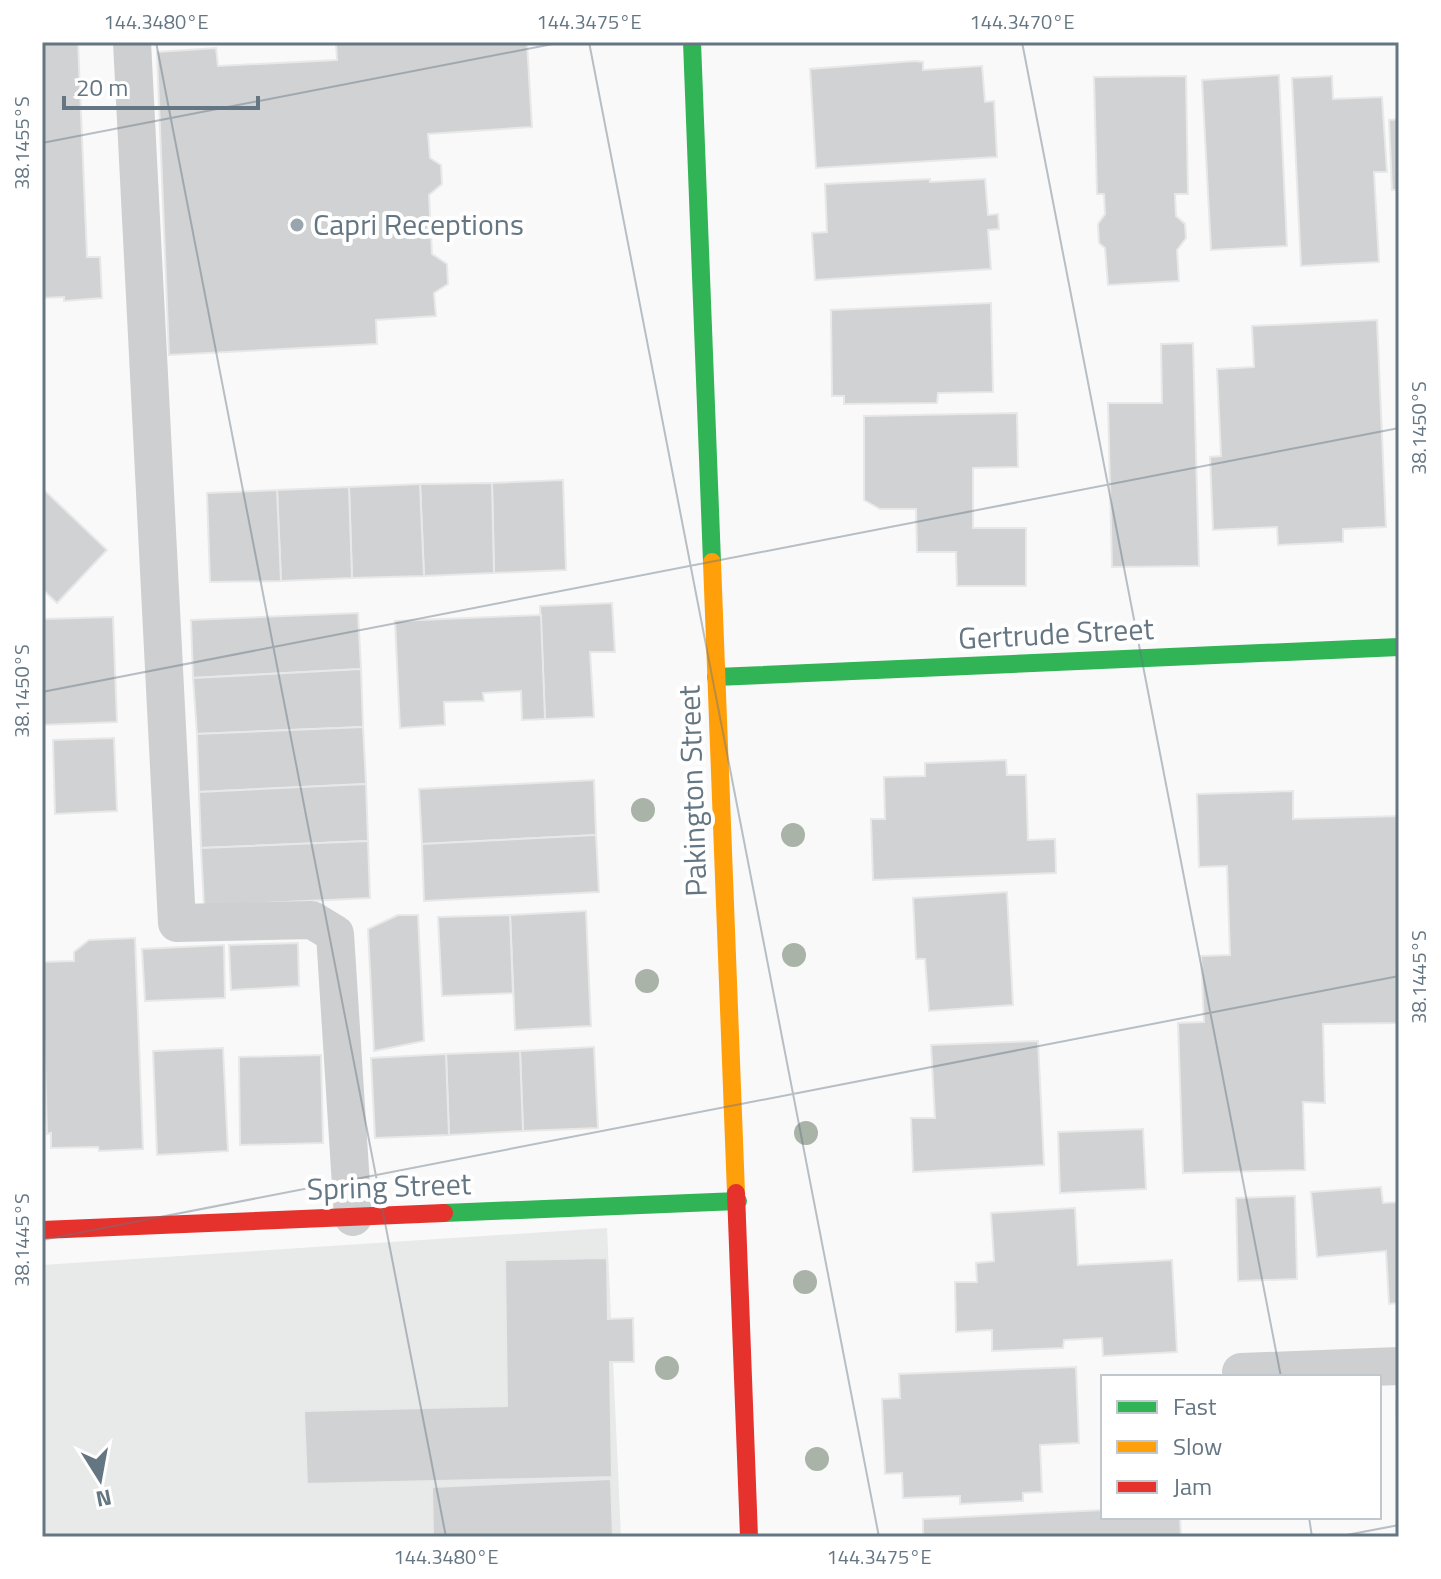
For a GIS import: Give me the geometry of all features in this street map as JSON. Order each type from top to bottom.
[{"type":"street","name":"Pakington Street","points":[[692,42],[749,1537]]},
{"type":"street","name":"Gertrude Street","points":[[716,677],[1399,647]]},
{"type":"street","name":"Spring Street","points":[[42,1230],[738,1201]]},
{"type":"lane","points":[[132,42],[177,923],[312,920],[335,934],[353,1217]]},
{"type":"lane","points":[[1241,1372],[1399,1366]]},
{"type":"shaded area","points":[[607,1228],[621,1537],[42,1537],[42,1265]]},
{"type":"building","points":[[42,42],[78,42],[87,257],[100,257],[102,298],[64,301],[64,297],[42,298]]},
{"type":"building","name":"Capri Receptions","points":[[336,42],[527,42],[532,127],[428,134],[430,158],[441,165],[442,184],[429,195],[432,254],[447,264],[448,284],[434,293],[436,316],[376,320],[377,344],[169,355],[157,52],[216,48],[218,66],[337,60]]},
{"type":"building","points":[[923,62],[923,70],[982,66],[985,102],[994,101],[997,157],[816,168],[810,69]]},
{"type":"building","points":[[1279,75],[1287,246],[1211,250],[1202,80]]},
{"type":"building","points":[[1186,76],[1188,194],[1175,194],[1176,216],[1185,224],[1186,238],[1177,250],[1179,281],[1108,285],[1105,248],[1099,243],[1098,224],[1105,214],[1104,194],[1097,194],[1094,77]]},
{"type":"building","points":[[1332,76],[1333,99],[1382,97],[1387,172],[1374,172],[1379,262],[1301,266],[1292,78]]},
{"type":"building","points":[[1399,119],[1399,190],[1392,190],[1389,120]]},
{"type":"building","points":[[930,179],[930,182],[985,179],[988,215],[998,214],[999,229],[988,230],[991,269],[815,280],[812,233],[827,232],[825,184]]},
{"type":"building","points":[[991,303],[993,392],[938,393],[937,403],[844,404],[844,396],[832,396],[831,310]]},
{"type":"building","points":[[1377,320],[1386,527],[1343,529],[1343,542],[1278,545],[1277,527],[1213,530],[1210,457],[1221,456],[1217,369],[1254,367],[1252,326]]},
{"type":"building","points":[[1193,343],[1199,566],[1112,567],[1108,403],[1162,403],[1161,344]]},
{"type":"building","points":[[1017,413],[1018,467],[973,468],[973,528],[1026,528],[1026,586],[957,586],[956,552],[917,552],[916,509],[880,509],[864,500],[864,416]]},
{"type":"building","points":[[563,480],[566,570],[494,573],[492,483]]},
{"type":"building","points":[[492,483],[494,573],[424,576],[420,484]]},
{"type":"building","points":[[420,484],[424,576],[352,578],[349,487]]},
{"type":"building","points":[[349,487],[352,578],[281,581],[277,490]]},
{"type":"building","points":[[42,488],[107,550],[57,603],[42,589]]},
{"type":"building","points":[[277,490],[281,581],[210,582],[207,493]]},
{"type":"building","points":[[612,603],[615,652],[590,652],[594,717],[545,719],[540,606]]},
{"type":"building","points":[[358,613],[361,669],[193,678],[191,620]]},
{"type":"building","points":[[541,615],[545,719],[522,720],[521,691],[483,693],[484,701],[444,702],[445,725],[400,728],[395,621]]},
{"type":"building","points":[[113,617],[117,722],[42,725],[42,619]]},
{"type":"building","points":[[361,669],[363,727],[197,734],[193,678]]},
{"type":"building","points":[[363,727],[366,784],[199,792],[197,734]]},
{"type":"building","points":[[114,738],[117,811],[55,814],[53,740]]},
{"type":"building","points":[[1006,760],[1007,775],[1026,775],[1028,840],[1055,839],[1056,873],[873,880],[871,819],[885,819],[884,777],[925,776],[925,763]]},
{"type":"building","points":[[594,780],[596,835],[422,844],[419,789]]},
{"type":"building","points":[[366,784],[368,841],[201,848],[199,792]]},
{"type":"building","points":[[1293,791],[1293,819],[1399,816],[1399,1023],[1323,1024],[1325,1103],[1303,1102],[1305,1170],[1183,1173],[1178,1023],[1204,1022],[1201,956],[1230,955],[1227,866],[1199,867],[1197,794]]},
{"type":"building","points":[[596,835],[599,892],[424,901],[422,844]]},
{"type":"building","points":[[368,841],[370,898],[204,906],[201,848]]},
{"type":"building","points":[[1007,892],[1013,1005],[929,1011],[925,959],[916,959],[913,898]]},
{"type":"building","points":[[586,911],[591,1026],[515,1030],[510,915]]},
{"type":"building","points":[[398,915],[418,915],[424,1041],[374,1051],[368,929]]},
{"type":"building","points":[[510,915],[513,993],[442,996],[438,917]]},
{"type":"building","points":[[135,938],[143,1149],[99,1151],[98,1147],[51,1148],[51,1133],[47,1134],[42,962],[74,961],[74,952],[89,940]]},
{"type":"building","points":[[298,943],[299,986],[231,990],[229,945]]},
{"type":"building","points":[[224,945],[225,998],[145,1001],[142,949]]},
{"type":"building","points":[[1038,1041],[1044,1165],[913,1172],[911,1118],[935,1118],[931,1045]]},
{"type":"building","points":[[594,1047],[598,1128],[523,1131],[520,1051]]},
{"type":"building","points":[[223,1048],[228,1151],[157,1155],[153,1051]]},
{"type":"building","points":[[520,1051],[523,1131],[449,1135],[446,1054]]},
{"type":"building","points":[[446,1054],[449,1135],[375,1138],[371,1058]]},
{"type":"building","points":[[321,1055],[323,1143],[240,1145],[239,1057]]},
{"type":"building","points":[[1143,1129],[1146,1189],[1060,1193],[1058,1132]]},
{"type":"building","points":[[1381,1187],[1383,1203],[1399,1202],[1399,1303],[1389,1304],[1386,1251],[1317,1257],[1311,1192]]},
{"type":"building","points":[[1295,1196],[1297,1279],[1238,1281],[1236,1198]]},
{"type":"building","points":[[1075,1208],[1078,1265],[1172,1260],[1177,1352],[1103,1356],[1102,1338],[1064,1340],[1063,1348],[992,1351],[992,1330],[956,1332],[955,1282],[977,1282],[976,1263],[994,1261],[991,1213]]},
{"type":"building","points":[[607,1258],[608,1319],[633,1318],[634,1362],[610,1362],[612,1477],[307,1484],[304,1411],[507,1406],[505,1260]]},
{"type":"building","points":[[1076,1367],[1079,1443],[1040,1445],[1042,1492],[1023,1493],[1023,1501],[960,1504],[960,1496],[903,1498],[902,1473],[885,1474],[882,1399],[900,1398],[899,1374]]},
{"type":"building","points":[[1396,1402],[1399,1402],[1399,1479]]},
{"type":"building","points":[[42,1416],[45,1537],[42,1537]]},
{"type":"building","points":[[611,1479],[613,1537],[433,1537],[432,1487]]},
{"type":"building","points":[[1101,1510],[1101,1519],[1180,1519],[1181,1537],[923,1537],[923,1519]]},
{"type":"traffic: fast","points":[[692,42],[712,562]]},
{"type":"traffic: fast","points":[[716,677],[1399,647]]},
{"type":"traffic: fast","points":[[444,1213],[738,1201]]},
{"type":"traffic: slow","points":[[712,562],[736,1193]]},
{"type":"traffic: jam","points":[[736,1193],[749,1537]]},
{"type":"traffic: jam","points":[[42,1230],[444,1213]]},
{"type":"place","name":"Capri Receptions","points":[[297,225]]}]
